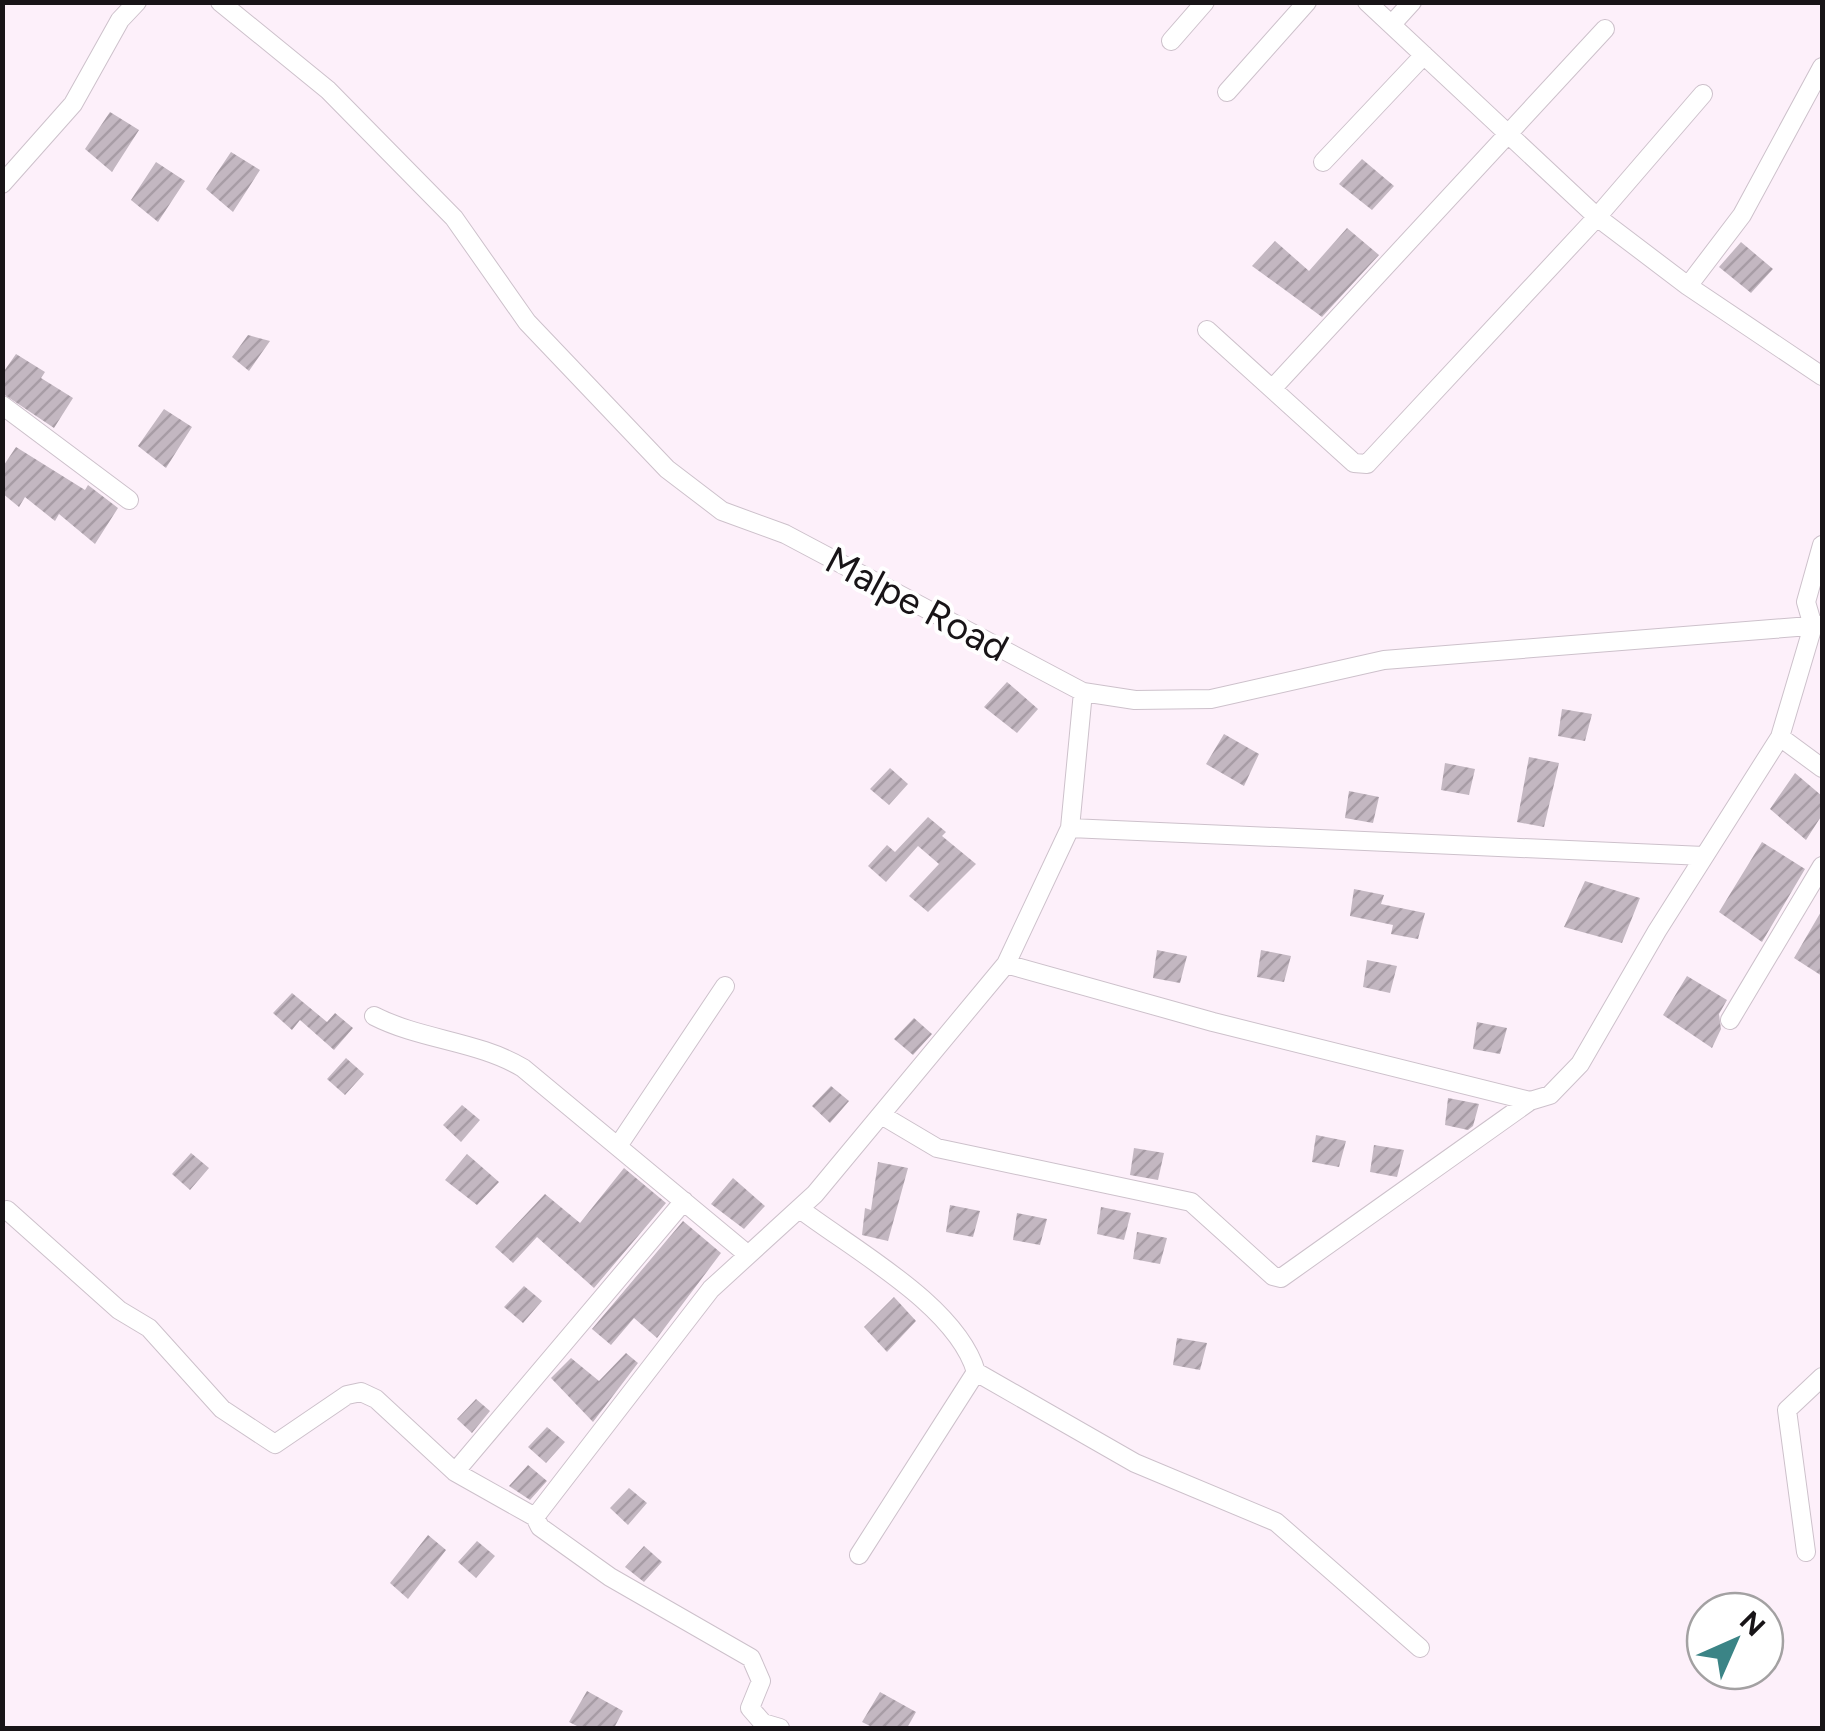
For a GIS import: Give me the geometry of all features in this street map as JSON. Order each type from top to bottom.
[{"type":"street","points":[[6,173],[72,104],[120,20],[137,2]]},
{"type":"street","name":"Malpe Road","points":[[220,2],[328,90],[454,218],[527,322],[667,468],[722,512],[785,534],[1083,692],[1136,700],[1211,699],[1384,660],[1818,628]]},
{"type":"street","points":[[1171,40],[1205,2]]},
{"type":"street","points":[[1228,92],[1307,2]]},
{"type":"street","points":[[1367,2],[1597,218],[1688,286],[1822,376]]},
{"type":"street","points":[[1392,24],[1412,2]]},
{"type":"street","points":[[1272,389],[1605,29]]},
{"type":"street","points":[[1324,162],[1424,55]]},
{"type":"street","points":[[1688,286],[1742,215],[1822,66]]},
{"type":"street","points":[[1207,330],[1354,463],[1367,464],[1597,218],[1703,94]]},
{"type":"street","points":[[2,405],[129,500]]},
{"type":"street","points":[[883,1116],[937,1148],[1191,1202],[1273,1276],[1282,1278],[1530,1101],[1550,1095],[1580,1064],[1780,737],[1818,628],[1806,602],[1822,545]]},
{"type":"street","points":[[534,1517],[710,1289],[800,1208],[883,1116],[1006,964],[1070,828],[1083,692]]},
{"type":"street","points":[[1780,737],[1822,768]]},
{"type":"street","points":[[1070,828],[1704,856]]},
{"type":"street","points":[[1730,1020],[1822,866]]},
{"type":"street","points":[[1006,964],[1213,1022],[1530,1101]]},
{"type":"street","points":[[618,1146],[724,986]]},
{"type":"street","points":[[374,1016],[406,1032],[509,1059],[747,1254]]},
{"type":"street","points":[[454,1472],[684,1201]]},
{"type":"street","points":[[800,1208],[935,1311],[969,1350],[976,1372],[1135,1463],[1276,1522],[1420,1648]]},
{"type":"street","points":[[8,1210],[114,1306],[149,1328],[222,1409],[265,1441],[275,1444],[347,1395],[361,1392],[376,1399],[454,1472],[534,1517],[540,1528],[610,1578],[751,1658],[761,1680],[750,1708],[763,1723],[780,1728]]},
{"type":"street","points":[[859,1556],[976,1372]]},
{"type":"street","points":[[1806,1552],[1788,1410],[1822,1377]]},
{"type":"building","points":[[110,112],[139,130],[112,172],[85,149]]},
{"type":"building","points":[[231,152],[260,170],[233,212],[206,189]]},
{"type":"building","points":[[1362,159],[1394,186],[1372,210],[1339,184]]},
{"type":"building","points":[[156,162],[185,181],[158,222],[131,200]]},
{"type":"building","points":[[1347,228],[1379,255],[1322,317],[1252,266],[1275,241],[1309,271]]},
{"type":"building","points":[[1741,242],[1773,269],[1751,293],[1719,267]]},
{"type":"building","points":[[248,335],[270,341],[249,371],[232,357]]},
{"type":"building","points":[[16,354],[45,372],[41,378],[73,398],[54,428],[2,393],[2,374]]},
{"type":"building","points":[[164,409],[192,427],[166,468],[138,446]]},
{"type":"building","points":[[16,447],[85,490],[88,485],[118,508],[95,544],[59,514],[55,521],[25,497],[19,507],[2,493],[2,468]]},
{"type":"building","points":[[1007,682],[1038,709],[1017,733],[984,707]]},
{"type":"building","points":[[1562,709],[1592,714],[1585,741],[1558,736]]},
{"type":"building","points":[[1224,734],[1259,754],[1244,786],[1206,764]]},
{"type":"building","points":[[1529,757],[1559,763],[1544,827],[1517,822]]},
{"type":"building","points":[[1445,763],[1475,769],[1469,795],[1441,790]]},
{"type":"building","points":[[890,768],[908,784],[889,805],[870,789]]},
{"type":"building","points":[[1795,773],[1822,796],[1822,815],[1806,840],[1770,809]]},
{"type":"building","points":[[1349,791],[1379,797],[1373,823],[1345,818]]},
{"type":"building","points":[[928,817],[946,832],[942,836],[976,864],[928,912],[909,896],[939,864],[918,846],[886,882],[868,866],[887,845],[895,852]]},
{"type":"building","points":[[1762,842],[1805,869],[1762,942],[1719,912]]},
{"type":"building","points":[[1585,881],[1640,898],[1622,943],[1564,927]]},
{"type":"building","points":[[1354,889],[1384,895],[1381,904],[1425,913],[1418,939],[1391,934],[1393,925],[1350,916]]},
{"type":"building","points":[[1822,910],[1822,976],[1794,958]]},
{"type":"building","points":[[1157,950],[1187,956],[1180,983],[1153,978]]},
{"type":"building","points":[[1261,950],[1291,956],[1284,982],[1257,977]]},
{"type":"building","points":[[1367,960],[1397,966],[1390,993],[1363,987]]},
{"type":"building","points":[[1687,976],[1727,1000],[1719,1014],[1721,1029],[1712,1048],[1663,1015]]},
{"type":"building","points":[[292,993],[327,1022],[335,1013],[353,1028],[334,1050],[300,1020],[292,1030],[273,1013]]},
{"type":"building","points":[[914,1018],[932,1034],[913,1055],[894,1039]]},
{"type":"building","points":[[1477,1022],[1507,1028],[1500,1054],[1473,1049]]},
{"type":"building","points":[[346,1058],[364,1074],[345,1095],[327,1079]]},
{"type":"building","points":[[831,1086],[849,1101],[830,1123],[812,1106]]},
{"type":"building","points":[[1448,1098],[1479,1104],[1473,1126],[1468,1130],[1445,1125]]},
{"type":"building","points":[[462,1105],[480,1120],[461,1142],[443,1125]]},
{"type":"building","points":[[1316,1135],[1346,1141],[1339,1167],[1312,1162]]},
{"type":"building","points":[[1374,1145],[1404,1150],[1397,1177],[1370,1172]]},
{"type":"building","points":[[1134,1148],[1164,1153],[1158,1180],[1130,1175]]},
{"type":"building","points":[[191,1153],[209,1168],[190,1190],[172,1174]]},
{"type":"building","points":[[467,1154],[499,1182],[477,1205],[445,1180]]},
{"type":"building","points":[[878,1162],[908,1168],[888,1241],[862,1235],[865,1208],[871,1210]]},
{"type":"building","points":[[624,1168],[666,1203],[594,1288],[537,1237],[513,1263],[495,1247],[545,1194],[580,1223]]},
{"type":"building","points":[[733,1178],[765,1206],[744,1229],[711,1204]]},
{"type":"building","points":[[950,1205],[980,1211],[973,1237],[946,1232]]},
{"type":"building","points":[[1101,1207],[1131,1213],[1124,1240],[1097,1234]]},
{"type":"building","points":[[1017,1213],[1047,1219],[1040,1245],[1013,1240]]},
{"type":"building","points":[[683,1221],[721,1253],[657,1338],[634,1318],[611,1345],[592,1329]]},
{"type":"building","points":[[1137,1232],[1167,1238],[1160,1264],[1133,1259]]},
{"type":"building","points":[[524,1286],[542,1301],[523,1323],[504,1307]]},
{"type":"building","points":[[894,1297],[916,1321],[887,1352],[864,1327]]},
{"type":"building","points":[[1177,1338],[1207,1343],[1200,1370],[1173,1365]]},
{"type":"building","points":[[626,1353],[638,1363],[593,1422],[551,1378],[571,1358],[599,1381]]},
{"type":"building","points":[[476,1399],[490,1411],[472,1433],[457,1419]]},
{"type":"building","points":[[547,1427],[565,1442],[546,1463],[528,1447]]},
{"type":"building","points":[[528,1465],[547,1481],[530,1500],[509,1486]]},
{"type":"building","points":[[629,1488],[647,1503],[628,1525],[610,1508]]},
{"type":"building","points":[[428,1535],[446,1550],[408,1599],[390,1583]]},
{"type":"building","points":[[477,1541],[495,1556],[476,1578],[458,1562]]},
{"type":"building","points":[[644,1546],[662,1562],[644,1582],[625,1567]]},
{"type":"building","points":[[587,1691],[623,1711],[614,1728],[581,1728],[569,1722]]},
{"type":"building","points":[[880,1692],[916,1712],[907,1728],[874,1728],[862,1722]]}]
